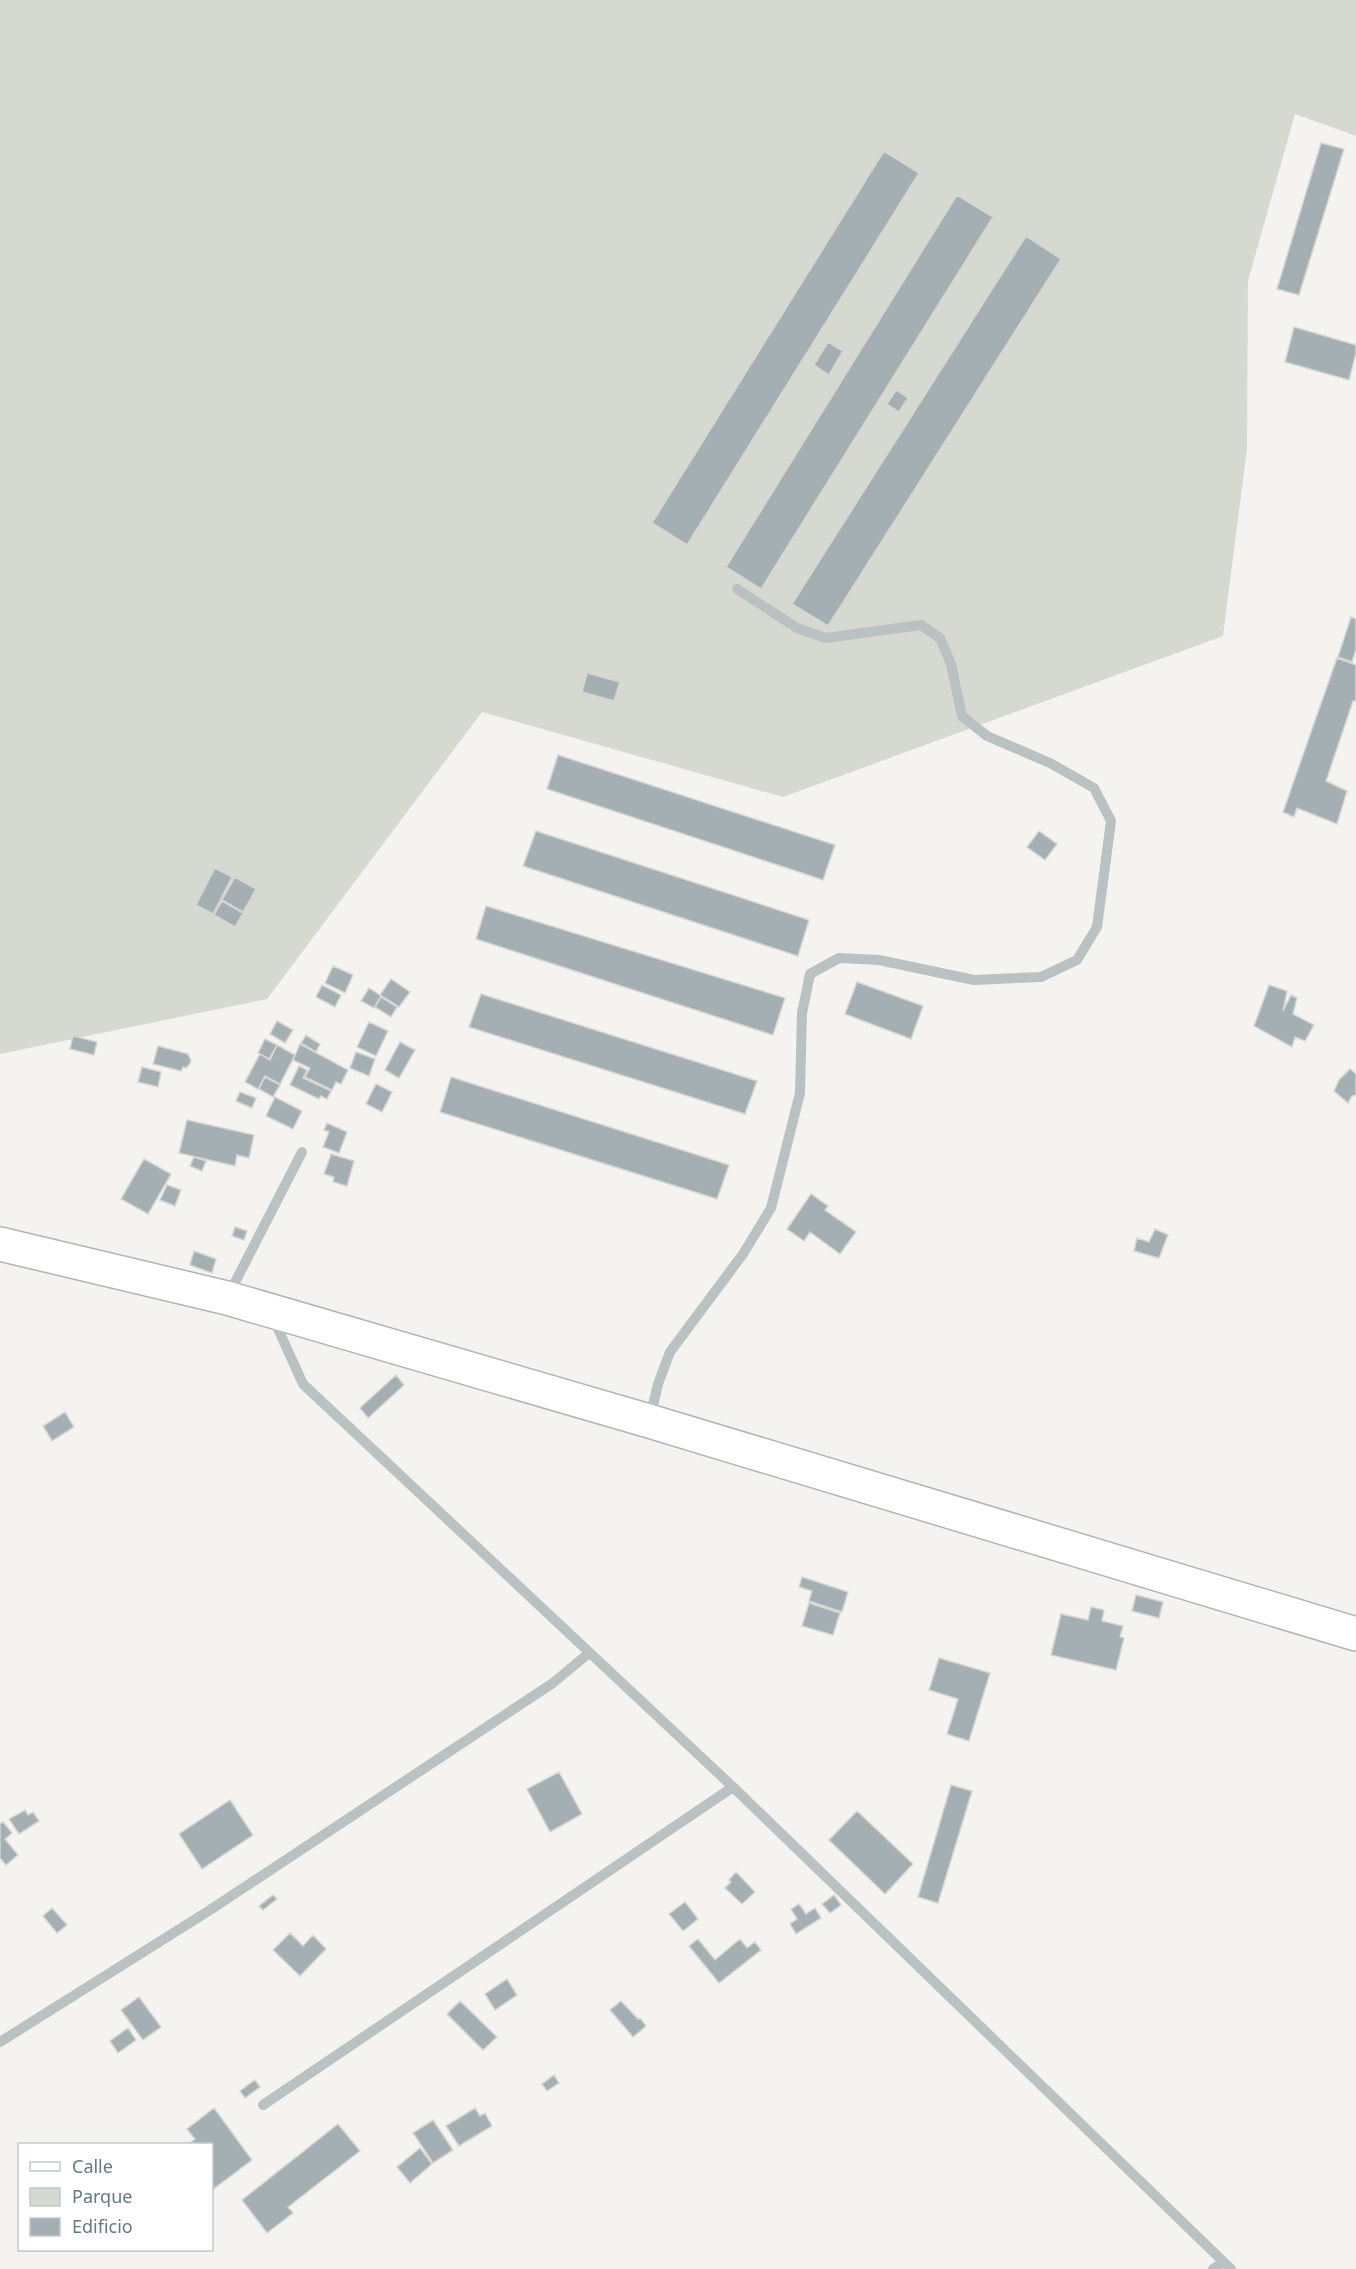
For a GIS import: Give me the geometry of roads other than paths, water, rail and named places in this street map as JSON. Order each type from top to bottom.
[{"type":"main road","points":[[0,1244],[227,1298],[650,1421],[1356,1634]]},
{"type":"street","points":[[650,1421],[658,1384],[670,1352],[743,1254],[771,1208],[800,1093],[802,1013],[810,974],[839,958],[879,960],[974,980],[1041,977],[1077,960],[1096,927],[1111,821],[1094,788],[1050,763],[987,736],[962,716],[951,664],[940,638],[931,631],[921,625],[826,638],[797,628],[737,589]]},
{"type":"street","points":[[227,1298],[302,1152]]},
{"type":"street","points":[[270,1312],[303,1384],[733,1787],[1227,2266]]},
{"type":"street","points":[[0,2043],[210,1910],[553,1683],[589,1653]]},
{"type":"street","points":[[264,2105],[733,1787]]},
{"type":"street","points":[[1213,2269],[1227,2266]]}]
